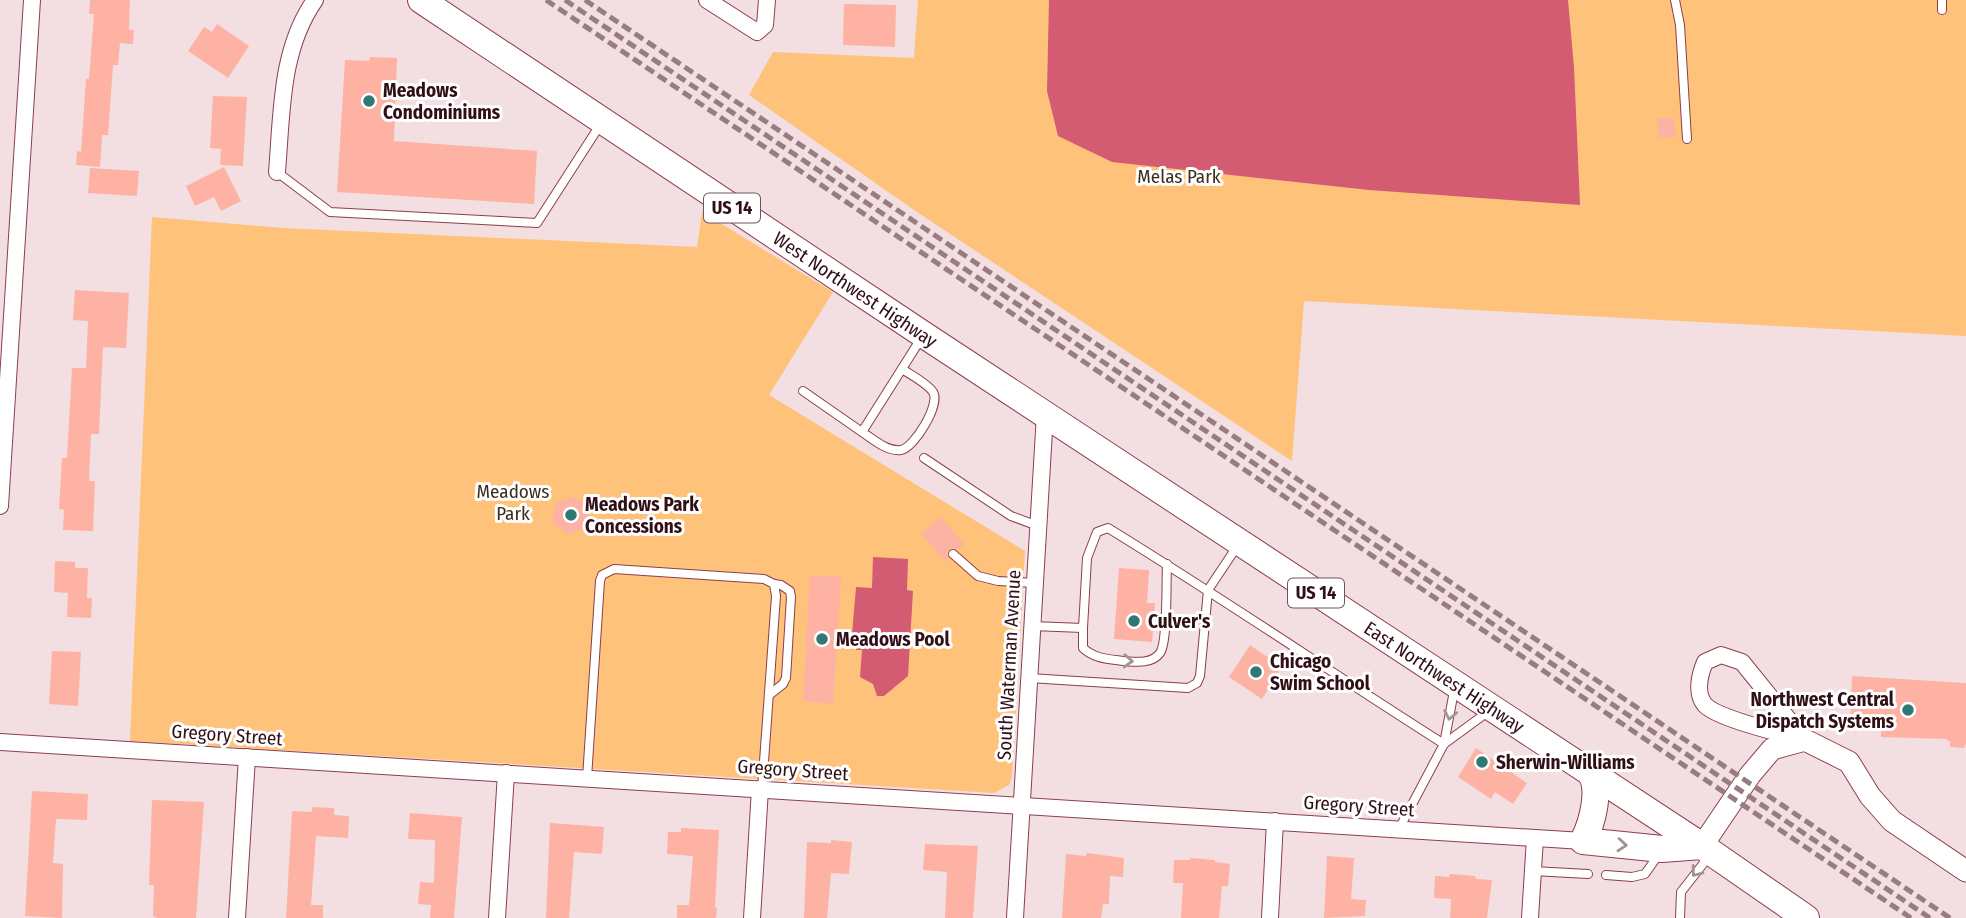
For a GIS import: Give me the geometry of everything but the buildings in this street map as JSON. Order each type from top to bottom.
[{"type":"main road","name":"West Northwest Highway","points":[[421,0],[1045,414]]},
{"type":"main road","name":"East Northwest Highway","points":[[1045,414],[1707,849],[1806,918]]},
{"type":"main road","points":[[1588,771],[1594,779],[1594,793],[1590,822],[1583,841],[1661,849],[1707,849]]},
{"type":"street","points":[[0,506],[32,0]]},
{"type":"street","points":[[277,172],[286,68],[302,19],[315,0]]},
{"type":"street","points":[[707,0],[757,32],[765,24],[767,0]]},
{"type":"street","points":[[0,223],[18,227]]},
{"type":"street","name":"South Waterman Avenue","points":[[1015,918],[1045,414]]},
{"type":"street","points":[[1805,740],[1742,662],[1721,655],[1705,662],[1700,673],[1700,693],[1705,705],[1725,716],[1805,740],[1849,762],[1870,796],[1892,821],[1966,871]]},
{"type":"street","points":[[1707,849],[1750,775],[1772,749],[1805,740]]},
{"type":"street","name":"Gregory Street","points":[[0,742],[1583,841]]},
{"type":"street","points":[[237,918],[247,757]]},
{"type":"street","points":[[498,918],[506,773]]},
{"type":"street","points":[[752,918],[761,789]]},
{"type":"street","points":[[1270,918],[1275,821]]},
{"type":"street","points":[[1530,918],[1535,838]]},
{"type":"lane","points":[[1675,0],[1680,25],[1688,139]]},
{"type":"lane","points":[[277,172],[330,212],[537,223],[602,122]]},
{"type":"lane","points":[[862,432],[924,335]]},
{"type":"lane","points":[[803,391],[890,449],[902,450],[911,445],[934,408],[935,401],[933,393],[902,369]]},
{"type":"lane","points":[[923,458],[1011,516],[1038,526]]},
{"type":"lane","points":[[1167,564],[1164,639],[1160,652],[1149,661],[1132,662],[1092,657],[1083,648],[1087,558],[1097,532],[1108,528],[1167,564],[1208,590],[1259,626],[1444,744]]},
{"type":"lane","points":[[1029,678],[1188,688],[1196,683],[1200,676],[1208,590],[1240,543]]},
{"type":"lane","points":[[953,554],[978,576],[998,581],[1035,583]]},
{"type":"lane","points":[[587,778],[600,581],[602,575],[614,569],[764,579],[787,587],[791,597],[786,678],[783,684],[769,695]]},
{"type":"lane","points":[[761,789],[776,596],[774,584]]},
{"type":"lane","points":[[1032,626],[1083,628]]},
{"type":"lane","points":[[1399,829],[1444,744],[1455,685]]},
{"type":"lane","points":[[1444,744],[1492,709]]},
{"type":"lane","points":[[1606,875],[1632,877],[1645,874],[1661,849]]},
{"type":"lane","points":[[1680,918],[1681,892],[1707,849]]},
{"type":"lane","points":[[1533,871],[1588,874]]},
{"type":"green space","name":"Melas Park","points":[[918,0],[1966,0],[1966,336],[1304,301],[1292,461],[914,210],[749,95],[773,52],[914,58]]},
{"type":"green space","name":"Meadows Park","points":[[702,212],[833,292],[769,395],[1025,551],[1012,777],[1009,785],[994,793],[130,741],[152,217],[283,228],[697,247]]},
{"type":"shaded area","points":[[1049,0],[1568,0],[1580,205],[1369,190],[1112,162],[1058,136],[1047,91]]},
{"type":"shaded area","points":[[873,557],[908,559],[907,590],[913,591],[908,676],[884,696],[877,696],[873,684],[860,677],[862,650],[856,650],[855,646],[863,639],[862,635],[852,634],[856,587],[872,588]]},
{"type":"railway","points":[[546,0],[1911,918]]},
{"type":"railway","points":[[565,0],[1930,918]]},
{"type":"railway","points":[[585,0],[1950,918]]},
{"type":"place","name":"Meadows Condominiums","points":[[369,101]]},
{"type":"place","name":"Meadows Park Concessions","points":[[571,515]]},
{"type":"place","name":"Culver's","points":[[1134,621]]},
{"type":"place","name":"Meadows Pool","points":[[822,639]]},
{"type":"place","name":"Chicago Swim School","points":[[1256,672]]},
{"type":"place","name":"Northwest Central Dispatch Systems","points":[[1908,710]]},
{"type":"place","name":"Sherwin-Williams","points":[[1482,762]]}]
